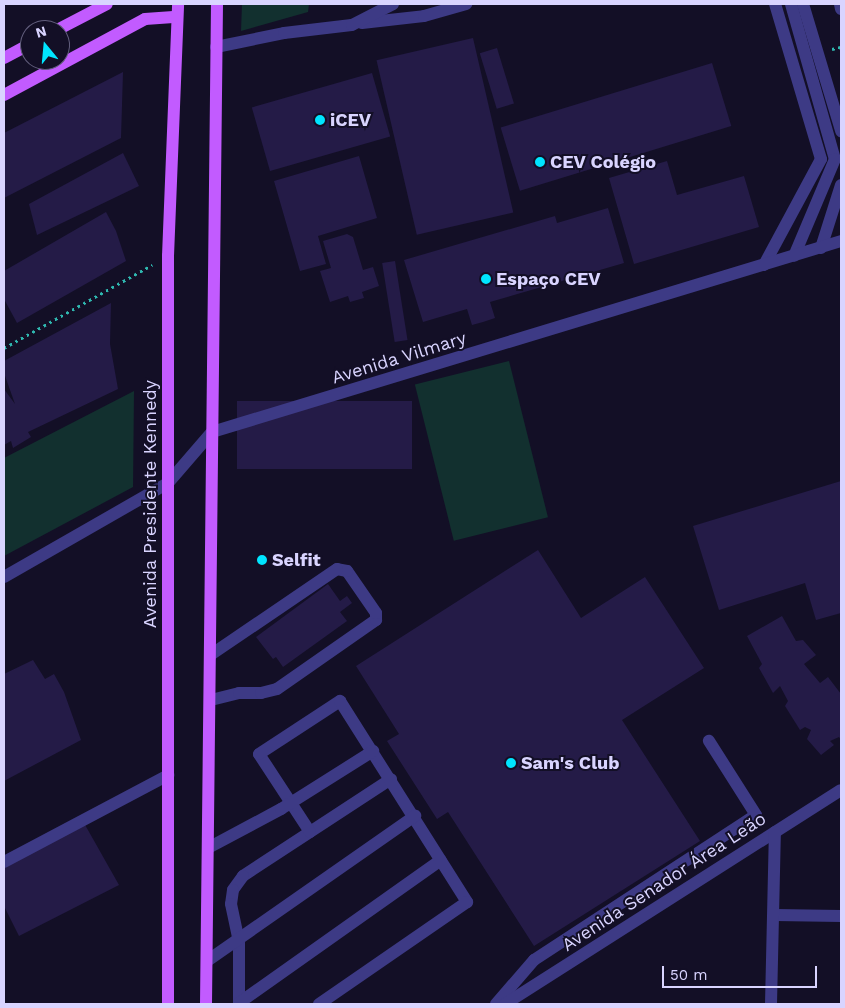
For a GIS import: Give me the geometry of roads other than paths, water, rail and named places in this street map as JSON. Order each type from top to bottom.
[{"type":"main road","points":[[70,23],[107,4]]},
{"type":"main road","points":[[206,1004],[212,654],[216,4]]},
{"type":"main road","points":[[4,95],[145,18],[178,10]]},
{"type":"main road","name":"Avenida Presidente Kennedy","points":[[168,1004],[168,256],[178,10]]},
{"type":"main road","points":[[4,58],[20,49]]},
{"type":"street","points":[[352,25],[393,4]]},
{"type":"street","points":[[216,47],[284,33],[424,16],[466,4]]},
{"type":"street","points":[[764,265],[821,159],[775,4]]},
{"type":"street","points":[[791,4],[836,159],[794,256]]},
{"type":"street","points":[[803,4],[841,131]]},
{"type":"street","points":[[840,4],[841,9]]},
{"type":"street","points":[[822,248],[841,185]]},
{"type":"street","name":"Avenida Vilmary","points":[[212,432],[841,242]]},
{"type":"street","points":[[4,577],[168,483],[212,432]]},
{"type":"street","points":[[211,700],[239,693],[261,693],[277,689],[376,620],[376,613],[347,571],[337,569],[212,654]]},
{"type":"street","points":[[310,832],[259,754],[340,701],[415,816],[467,902],[320,1004]]},
{"type":"street","points":[[496,1004],[534,960],[756,815],[709,741]]},
{"type":"street","points":[[208,848],[292,802],[373,751]]},
{"type":"street","points":[[4,862],[168,775]]},
{"type":"street","points":[[239,1004],[239,940],[231,904],[233,890],[243,876],[391,779]]},
{"type":"street","name":"Avenida Senador Área Leão","points":[[505,1004],[841,790]]},
{"type":"street","points":[[207,961],[415,816]]},
{"type":"street","points":[[771,1004],[775,915],[775,832]]},
{"type":"street","points":[[239,1004],[441,860]]},
{"type":"street","points":[[775,915],[841,916]]},
{"type":"place","name":"iCEV","points":[[320,120]]},
{"type":"place","name":"CEV Colégio","points":[[540,162]]},
{"type":"place","name":"Espaço CEV","points":[[486,279]]},
{"type":"place","name":"Selfit","points":[[262,560]]},
{"type":"place","name":"Sam's Club","points":[[511,763]]}]
